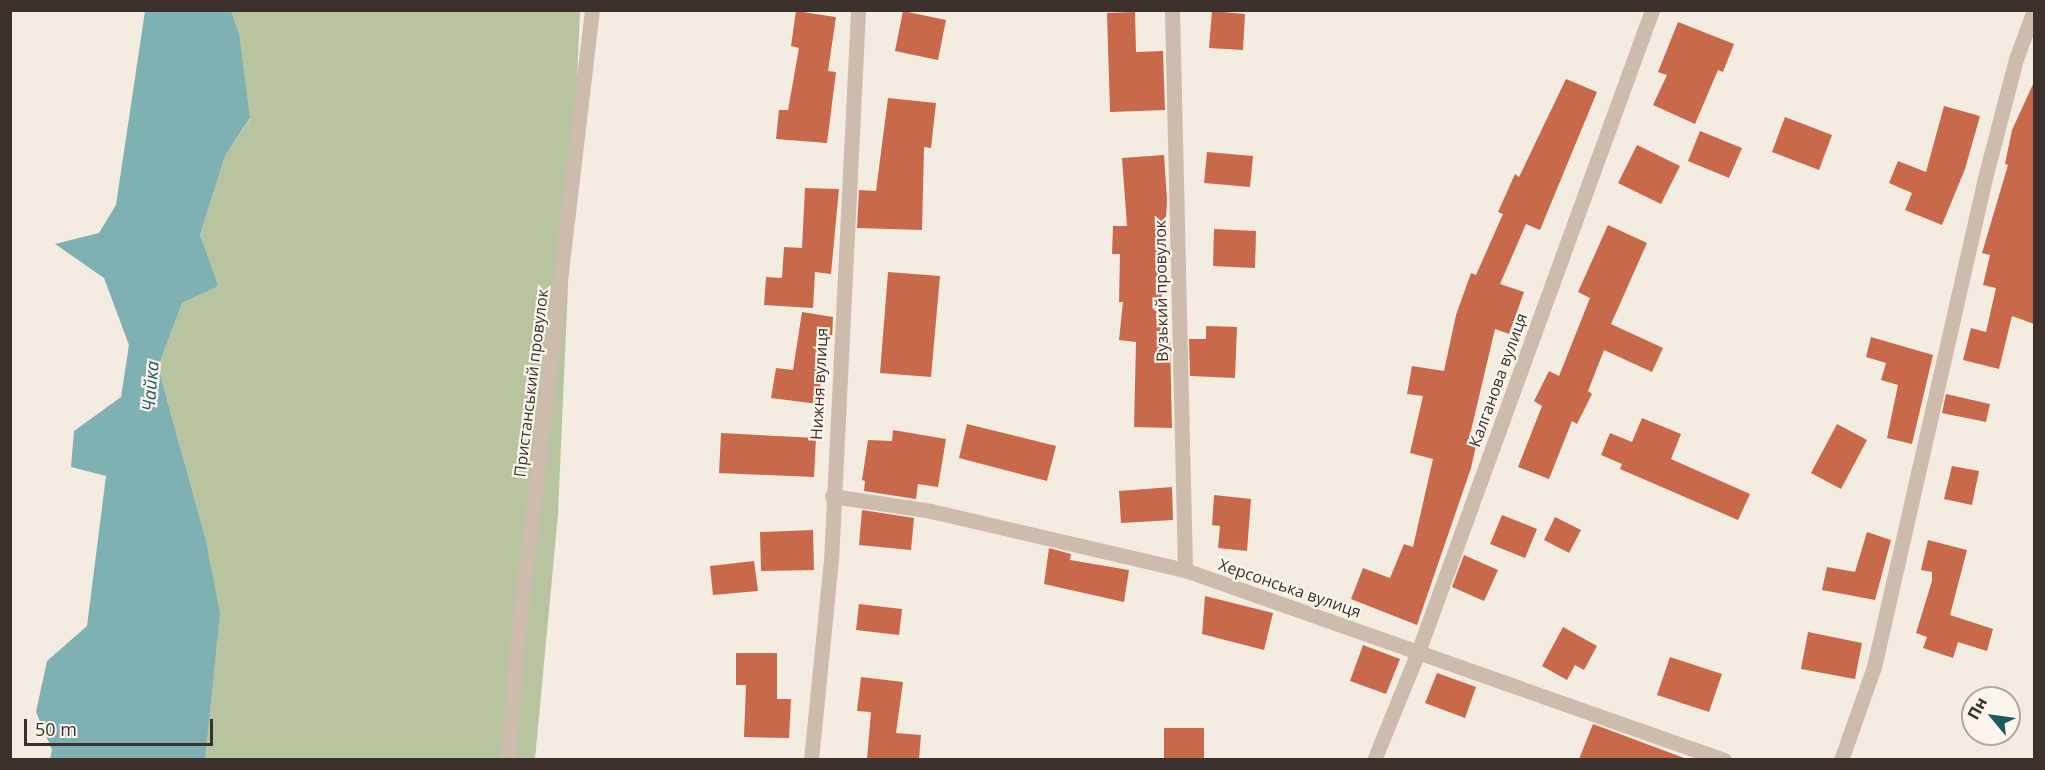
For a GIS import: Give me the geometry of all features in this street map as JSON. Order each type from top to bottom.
[{"type":"street","name":"Пристанський провулок","points":[[508,759],[516,651],[592,10]]},
{"type":"street","name":"Нижня вулиця","points":[[811,759],[831,561],[832,495],[858,10]]},
{"type":"street","name":"Вузький провулок","points":[[1172,10],[1185,570]]},
{"type":"street","name":"Калганова вулиця","points":[[1374,759],[1419,652],[1652,10]]},
{"type":"street","points":[[1841,759],[1874,667],[1985,178],[2016,59],[2034,10]]},
{"type":"street","name":"Херсонська вулиця","points":[[832,495],[931,511],[1185,570],[1724,759]]},
{"type":"green space","points":[[167,11],[580,11],[558,514],[535,759],[90,760],[205,537],[158,367],[182,303],[217,286],[200,235],[225,156],[250,119]]},
{"type":"water","name":"Чайка","points":[[145,11],[231,11],[239,34],[250,118],[225,156],[200,235],[218,286],[182,303],[158,367],[205,537],[220,613],[205,759],[50,759],[52,750],[36,712],[47,661],[87,626],[106,476],[71,467],[74,431],[121,397],[129,345],[104,278],[55,244],[99,233],[116,205]]},
{"type":"building","points":[[796,11],[836,17],[828,71],[836,72],[827,143],[776,139],[779,110],[788,110],[799,48],[791,46]]},
{"type":"building","points":[[903,11],[946,20],[938,60],[895,51]]},
{"type":"building","points":[[1212,11],[1245,14],[1243,50],[1209,48]]},
{"type":"building","points":[[1135,12],[1136,52],[1163,51],[1165,110],[1110,112],[1107,13]]},
{"type":"building","points":[[1678,22],[1734,44],[1723,72],[1718,70],[1695,124],[1653,105],[1667,75],[1658,72]]},
{"type":"building","points":[[1566,79],[1597,92],[1540,230],[1526,224],[1500,284],[1524,292],[1509,334],[1495,329],[1469,439],[1477,441],[1471,468],[1417,625],[1351,599],[1363,568],[1390,578],[1404,544],[1413,547],[1433,459],[1410,453],[1423,396],[1407,394],[1412,366],[1444,371],[1456,315],[1471,273],[1476,275],[1503,214],[1498,212],[1515,174],[1519,177]]},
{"type":"building","points":[[2034,82],[2034,324],[2012,316],[1999,369],[1963,360],[1971,328],[1986,332],[1996,288],[1983,285],[1990,255],[1982,253],[2008,165],[2005,164],[2012,130]]},
{"type":"building","points":[[888,98],[936,103],[931,148],[924,147],[922,230],[857,228],[859,190],[876,191]]},
{"type":"building","points":[[1944,106],[1980,116],[1965,169],[1942,225],[1905,210],[1912,193],[1889,183],[1898,161],[1926,172]]},
{"type":"building","points":[[1785,117],[1832,135],[1819,170],[1772,152]]},
{"type":"building","points":[[1700,131],[1742,148],[1729,178],[1688,161]]},
{"type":"building","points":[[1637,145],[1680,166],[1661,204],[1618,183]]},
{"type":"building","points":[[1207,152],[1253,156],[1250,187],[1204,183]]},
{"type":"building","points":[[1164,155],[1167,200],[1161,314],[1166,314],[1164,337],[1170,338],[1172,428],[1134,427],[1136,342],[1119,340],[1123,302],[1119,302],[1120,254],[1112,254],[1113,226],[1127,226],[1122,158]]},
{"type":"building","points":[[805,188],[839,189],[831,274],[815,272],[813,308],[764,305],[766,277],[782,278],[784,247],[802,248]]},
{"type":"building","points":[[1608,225],[1647,243],[1611,324],[1663,348],[1652,372],[1604,350],[1588,391],[1592,394],[1577,424],[1572,421],[1549,479],[1518,467],[1542,406],[1534,401],[1549,371],[1559,376],[1590,298],[1578,292]]},
{"type":"building","points":[[1214,229],[1256,231],[1255,268],[1213,266]]},
{"type":"building","points":[[888,272],[940,276],[931,377],[880,373]]},
{"type":"building","points":[[802,312],[833,317],[832,339],[826,338],[818,404],[771,398],[776,368],[793,370]]},
{"type":"building","points":[[1206,326],[1237,327],[1235,378],[1190,376],[1189,339],[1206,339]]},
{"type":"building","points":[[1871,337],[1933,355],[1912,444],[1887,438],[1898,385],[1881,380],[1886,363],[1866,357]]},
{"type":"building","points":[[1946,394],[1990,404],[1986,422],[1942,413]]},
{"type":"building","points":[[1642,418],[1681,434],[1671,459],[1750,494],[1738,520],[1620,469],[1622,464],[1601,455],[1610,433],[1632,442]]},
{"type":"building","points":[[967,424],[1056,446],[1047,481],[959,458]]},
{"type":"building","points":[[1837,424],[1867,440],[1841,489],[1811,473]]},
{"type":"building","points":[[893,430],[946,439],[938,487],[918,484],[916,499],[864,491],[865,481],[862,480],[868,440],[892,441]]},
{"type":"building","points":[[721,433],[816,438],[814,477],[719,473]]},
{"type":"building","points":[[1952,466],[1979,471],[1972,505],[1944,499]]},
{"type":"building","points":[[1172,487],[1173,520],[1121,523],[1119,491]]},
{"type":"building","points":[[1214,495],[1251,499],[1247,551],[1218,548],[1220,526],[1212,525]]},
{"type":"building","points":[[862,510],[914,518],[911,550],[859,545]]},
{"type":"building","points":[[1502,515],[1537,529],[1525,558],[1490,544]]},
{"type":"building","points":[[1555,517],[1581,530],[1569,553],[1544,540]]},
{"type":"building","points":[[813,530],[814,570],[761,571],[760,532]]},
{"type":"building","points":[[1867,532],[1891,540],[1875,600],[1822,590],[1827,567],[1855,572]]},
{"type":"building","points":[[1928,540],[1967,550],[1950,615],[1993,629],[1987,651],[1958,642],[1953,658],[1923,648],[1927,637],[1916,633],[1932,581],[1932,572],[1921,570]]},
{"type":"building","points":[[1049,548],[1071,554],[1070,560],[1129,570],[1124,602],[1044,584]]},
{"type":"building","points":[[1464,555],[1498,570],[1484,601],[1452,587]]},
{"type":"building","points":[[754,561],[758,591],[713,595],[710,566]]},
{"type":"building","points":[[1205,596],[1273,613],[1264,650],[1202,634]]},
{"type":"building","points":[[859,604],[902,609],[899,635],[856,630]]},
{"type":"building","points":[[1563,627],[1597,646],[1584,670],[1575,665],[1567,680],[1542,666]]},
{"type":"building","points":[[1808,632],[1862,643],[1855,679],[1801,669]]},
{"type":"building","points":[[1363,645],[1400,659],[1386,694],[1350,681]]},
{"type":"building","points":[[736,653],[777,653],[777,699],[791,699],[789,738],[744,737],[746,685],[736,685]]},
{"type":"building","points":[[1670,657],[1722,674],[1709,712],[1657,695]]},
{"type":"building","points":[[1437,673],[1476,687],[1465,718],[1425,703]]},
{"type":"building","points":[[861,677],[903,682],[896,733],[921,735],[919,759],[867,759],[871,712],[857,711]]},
{"type":"building","points":[[1593,724],[1684,758],[1684,759],[1579,759]]},
{"type":"building","points":[[1164,728],[1204,728],[1204,759],[1164,759]]}]
